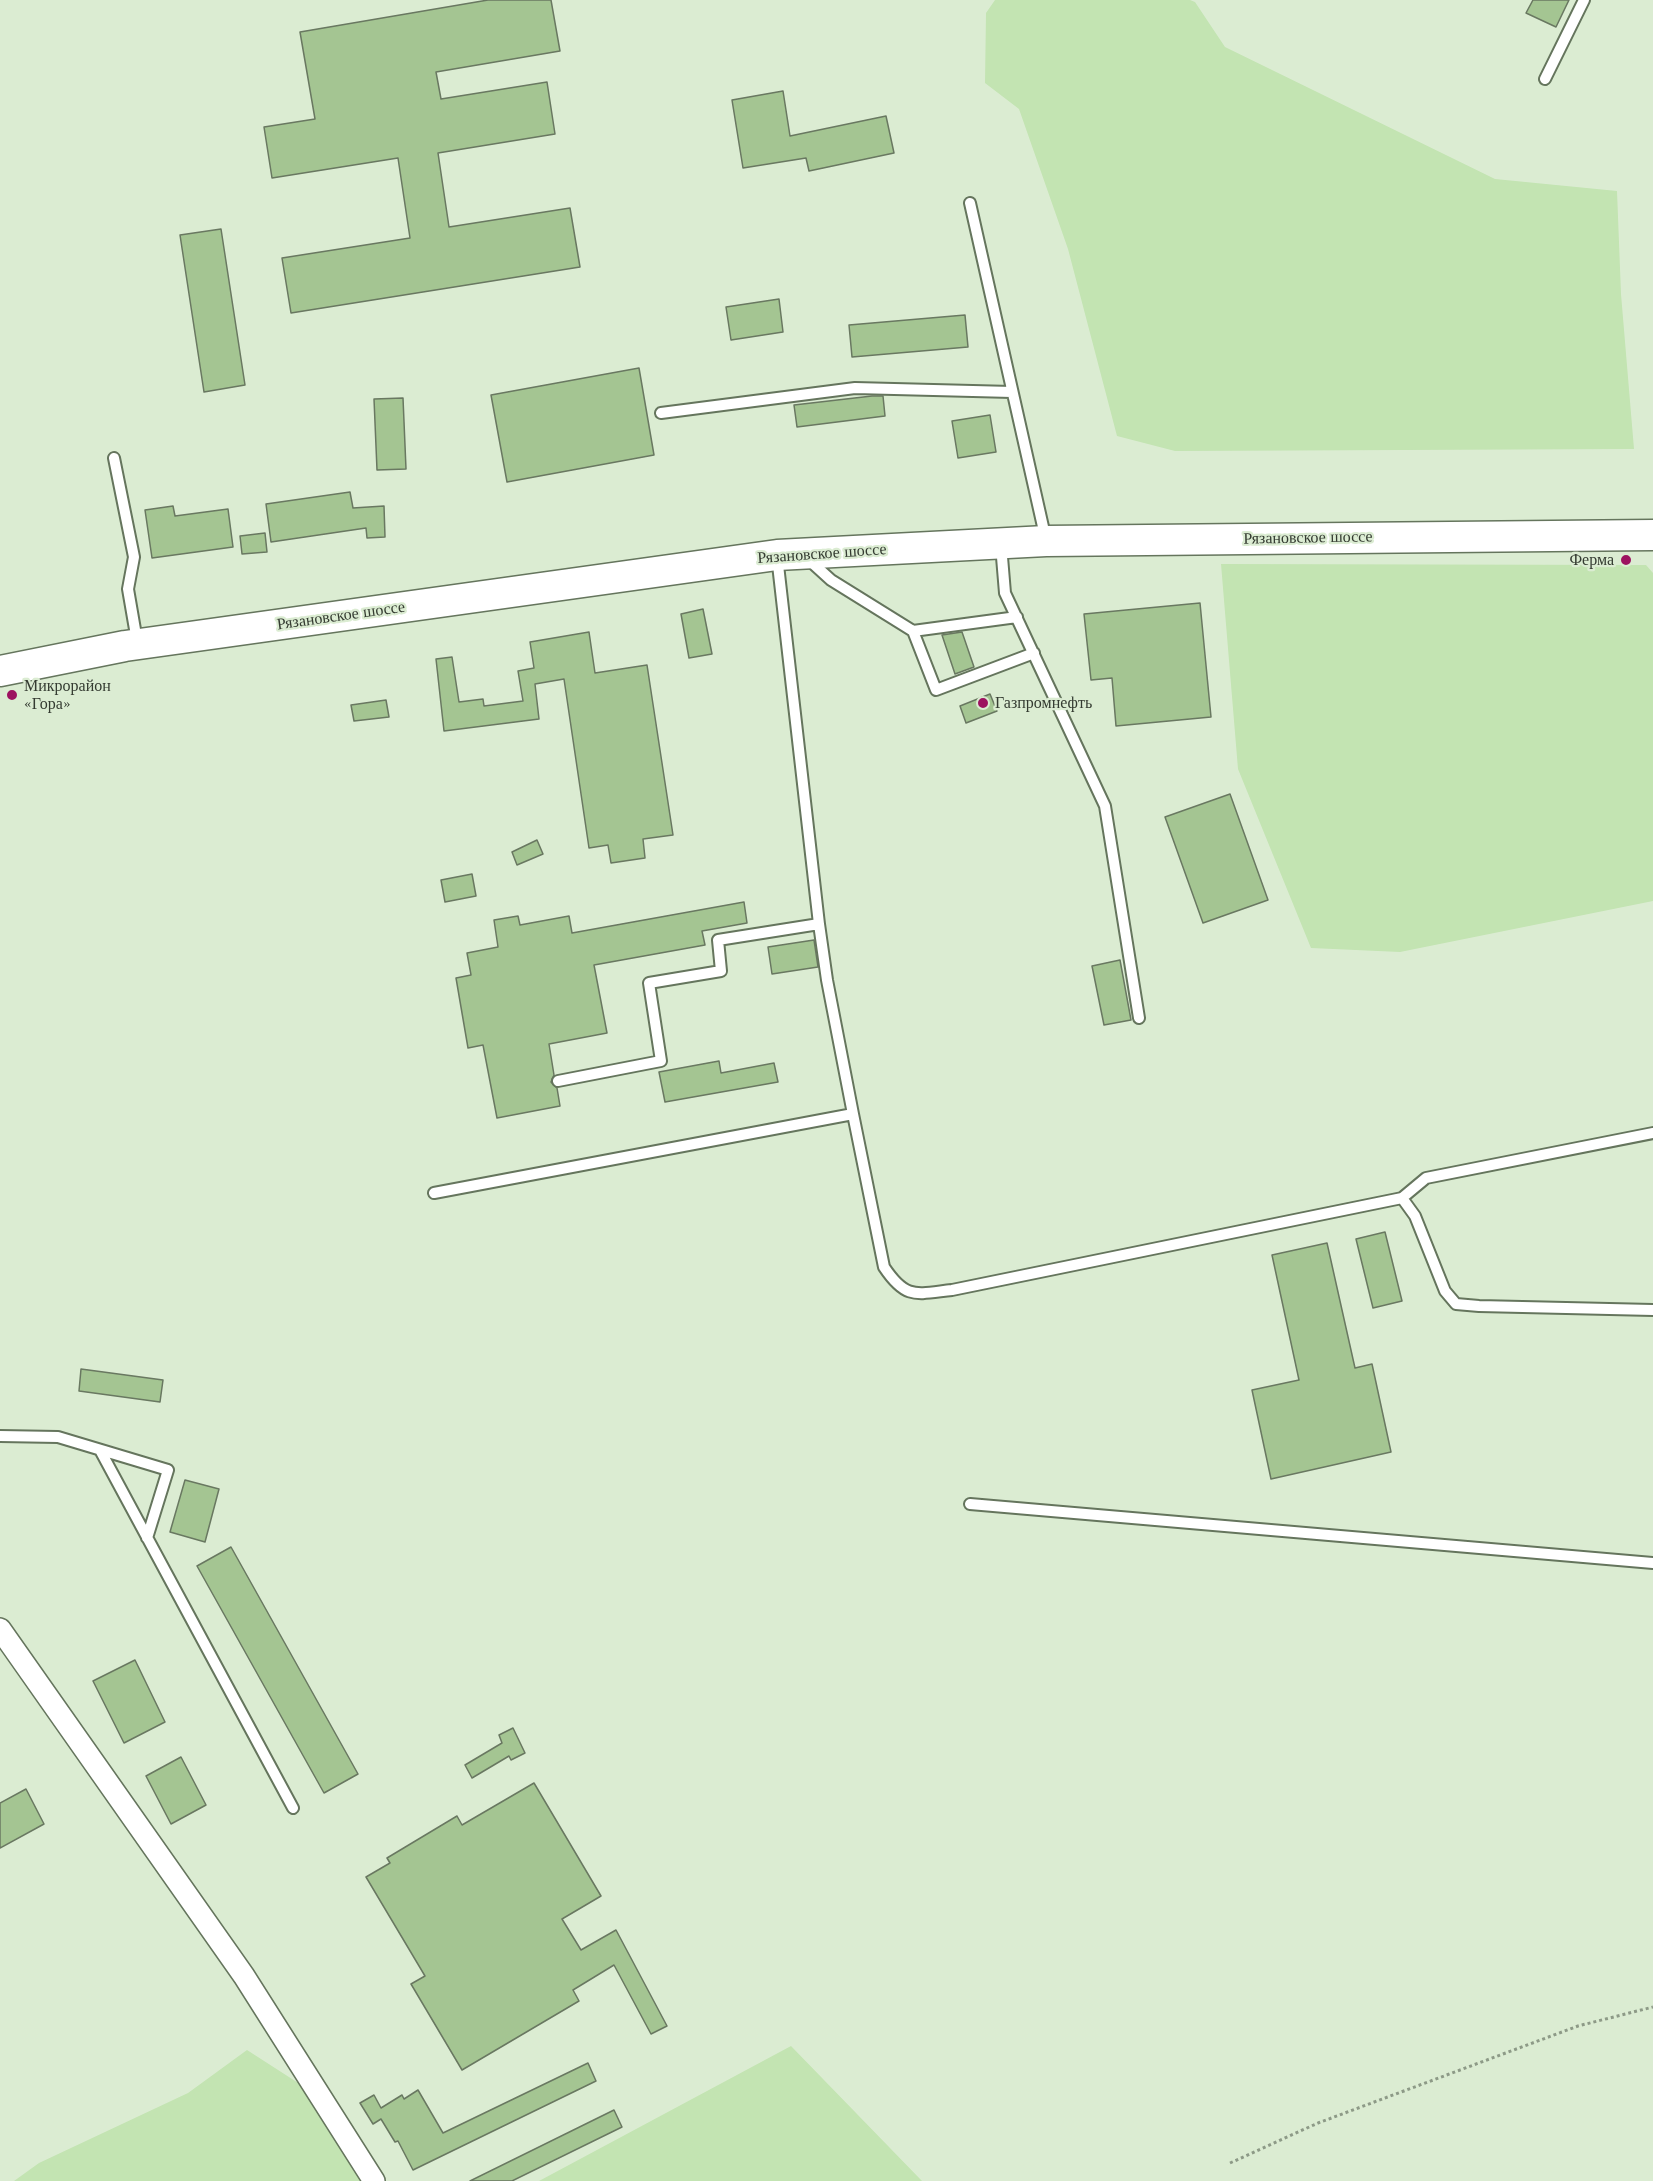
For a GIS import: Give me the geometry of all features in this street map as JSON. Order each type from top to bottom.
[{"type":"main road","name":"Рязановское шоссе","points":[[0,671],[137,645],[790,555],[1046,540],[1653,535]]},
{"type":"street","points":[[0,1629],[244,1976],[374,2181]]},
{"type":"lane","points":[[1545,79],[1584,0]]},
{"type":"lane","points":[[970,203],[1046,540]]},
{"type":"lane","points":[[662,413],[855,388],[1012,392]]},
{"type":"lane","points":[[114,458],[134,557],[128,589],[137,645]]},
{"type":"lane","points":[[1000,542],[1005,593],[1105,806],[1139,1018]]},
{"type":"lane","points":[[790,555],[913,631],[936,690],[1034,653]]},
{"type":"lane","points":[[790,555],[819,924],[827,980],[884,1267],[896,1285],[916,1294],[952,1290],[1402,1198],[1426,1178],[1653,1133]]},
{"type":"lane","points":[[913,631],[1017,617]]},
{"type":"lane","points":[[558,1081],[661,1061],[649,983],[721,971],[718,940],[819,924]]},
{"type":"lane","points":[[434,1193],[853,1114]]},
{"type":"lane","points":[[1402,1198],[1415,1216],[1445,1291],[1456,1304],[1653,1310]]},
{"type":"lane","points":[[0,1436],[58,1437],[168,1470],[147,1538]]},
{"type":"lane","points":[[100,1450],[293,1808]]},
{"type":"lane","points":[[970,1504],[1653,1563]]},
{"type":"path","points":[[1230,2163],[1318,2123],[1578,2026],[1653,2007]]},
{"type":"green space","points":[[995,0],[1190,0],[1195,2],[1225,47],[1495,179],[1617,191],[1621,294],[1634,449],[1175,451],[1117,436],[1068,249],[1019,109],[985,83],[986,13]]},
{"type":"green space","points":[[1221,564],[1646,565],[1653,573],[1653,901],[1400,952],[1311,948],[1238,769]]},
{"type":"green space","points":[[791,2046],[922,2181],[539,2181]]},
{"type":"green space","points":[[247,2050],[320,2097],[375,2181],[14,2181],[39,2163],[188,2093]]},
{"type":"building","points":[[488,0],[551,0],[560,51],[436,72],[441,99],[547,82],[555,134],[438,153],[449,227],[570,208],[580,267],[291,313],[282,258],[410,238],[398,158],[272,178],[264,127],[315,119],[300,32]]},
{"type":"building","points":[[1533,0],[1569,0],[1556,27],[1526,13]]},
{"type":"building","points":[[783,91],[790,136],[886,116],[894,153],[809,171],[806,158],[743,168],[732,100]]},
{"type":"building","points":[[221,229],[245,385],[204,392],[180,235]]},
{"type":"building","points":[[779,299],[783,332],[731,340],[726,307]]},
{"type":"building","points":[[965,315],[968,347],[852,357],[849,325]]},
{"type":"building","points":[[639,368],[654,455],[507,482],[491,395]]},
{"type":"building","points":[[883,396],[885,416],[797,427],[794,405]]},
{"type":"building","points":[[403,398],[406,469],[377,470],[374,399]]},
{"type":"building","points":[[990,415],[996,452],[958,458],[952,421]]},
{"type":"building","points":[[350,492],[353,508],[384,506],[385,537],[367,538],[366,528],[271,542],[266,504]]},
{"type":"building","points":[[173,506],[175,516],[228,509],[233,547],[152,558],[145,510]]},
{"type":"building","points":[[265,533],[267,552],[242,554],[240,536]]},
{"type":"building","points":[[1200,603],[1211,717],[1116,726],[1112,678],[1091,680],[1084,614]]},
{"type":"building","points":[[703,609],[712,654],[689,658],[681,614]]},
{"type":"building","points":[[589,632],[595,673],[647,665],[673,835],[643,839],[645,858],[611,863],[608,845],[589,848],[564,679],[535,684],[539,719],[444,731],[436,659],[452,657],[459,702],[483,699],[484,706],[523,701],[518,671],[534,668],[530,642]]},
{"type":"building","points":[[962,632],[974,667],[955,674],[942,635]]},
{"type":"building","points":[[990,694],[997,711],[966,723],[960,706]]},
{"type":"building","points":[[386,700],[389,717],[354,721],[351,705]]},
{"type":"building","points":[[1230,794],[1268,900],[1203,923],[1165,817]]},
{"type":"building","points":[[537,840],[543,854],[517,865],[512,852]]},
{"type":"building","points":[[472,874],[476,896],[445,902],[441,880]]},
{"type":"building","points":[[744,902],[747,923],[702,931],[705,945],[594,965],[607,1033],[549,1044],[554,1075],[551,1082],[557,1088],[560,1106],[497,1118],[483,1045],[468,1048],[456,978],[471,975],[467,953],[498,947],[494,920],[518,916],[520,925],[569,916],[572,933]]},
{"type":"building","points":[[814,940],[818,967],[772,974],[768,947]]},
{"type":"building","points":[[1120,960],[1131,1020],[1104,1025],[1092,966]]},
{"type":"building","points":[[719,1061],[721,1073],[774,1063],[778,1082],[665,1102],[659,1072]]},
{"type":"building","points":[[1385,1232],[1402,1301],[1373,1308],[1356,1239]]},
{"type":"building","points":[[1327,1243],[1355,1368],[1372,1364],[1391,1452],[1271,1479],[1252,1390],[1299,1380],[1272,1255]]},
{"type":"building","points":[[81,1369],[163,1380],[160,1402],[79,1391]]},
{"type":"building","points":[[185,1480],[219,1489],[205,1542],[170,1532]]},
{"type":"building","points":[[231,1547],[358,1774],[324,1793],[197,1566]]},
{"type":"building","points":[[135,1660],[165,1722],[124,1743],[93,1681]]},
{"type":"building","points":[[513,1728],[525,1753],[511,1760],[509,1756],[472,1778],[465,1765],[502,1743],[499,1735]]},
{"type":"building","points":[[181,1757],[206,1805],[171,1824],[146,1776]]},
{"type":"building","points":[[534,1783],[601,1896],[562,1919],[581,1950],[616,1930],[667,2026],[651,2034],[614,1965],[573,1990],[579,2001],[462,2070],[411,1984],[425,1976],[366,1877],[390,1863],[387,1858],[457,1816],[462,1825]]},
{"type":"building","points":[[26,1789],[44,1824],[0,1848],[0,1803]]},
{"type":"building","points":[[588,2063],[596,2081],[413,2170],[398,2141],[395,2142],[381,2119],[373,2124],[360,2103],[374,2095],[381,2108],[402,2095],[404,2099],[418,2090],[443,2133]]},
{"type":"building","points":[[614,2110],[622,2127],[512,2181],[470,2181]]},
{"type":"place","name":"Ферма","points":[[1626,560]]},
{"type":"place","name":"Микрорайон «Гора»","points":[[12,695]]},
{"type":"place","name":"Газпромнефть","points":[[983,703]]}]
